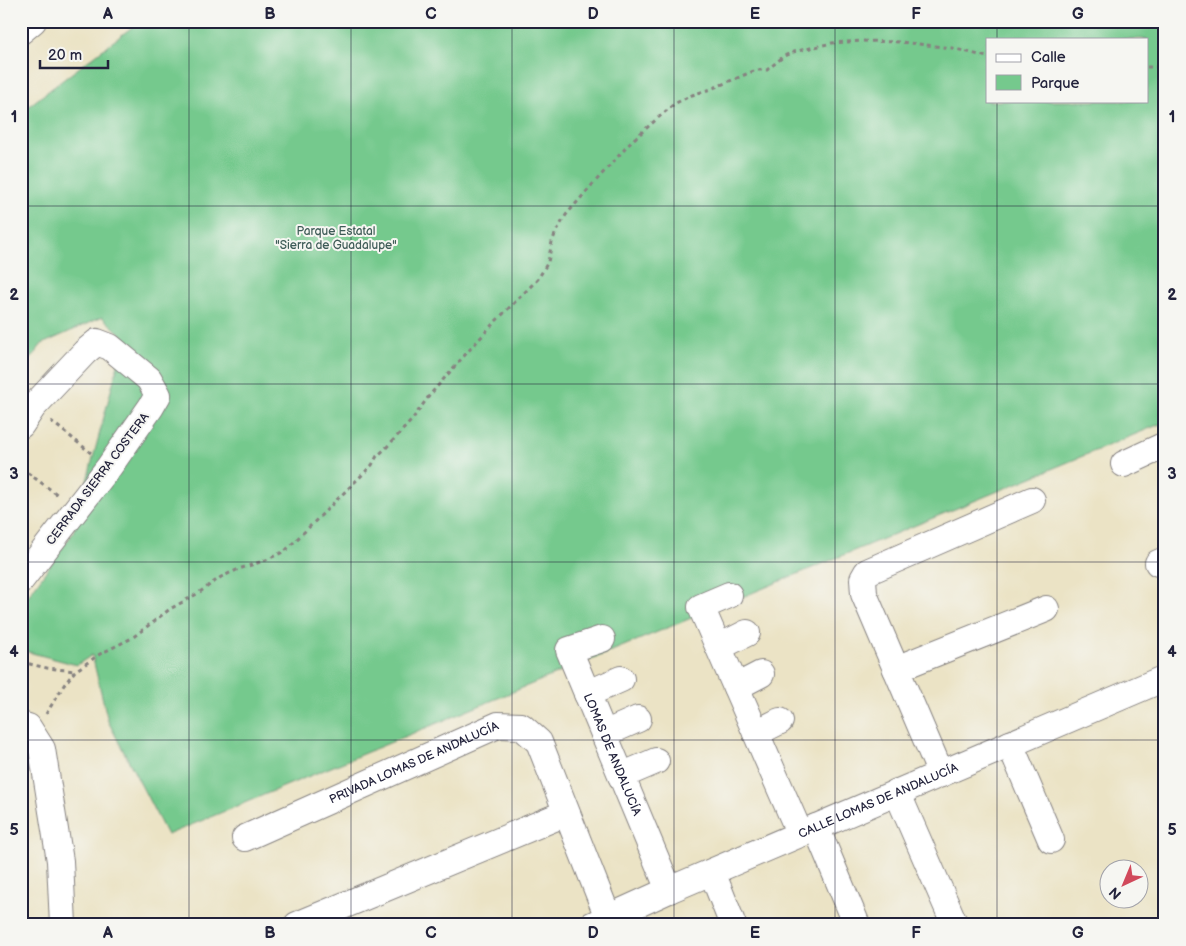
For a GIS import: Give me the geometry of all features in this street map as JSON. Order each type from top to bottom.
[{"type":"street","points":[[21,31],[32,21]]},
{"type":"street","name":"CERRADA SIERRA COSTERA","points":[[21,580],[109,467],[158,395],[149,379],[110,347],[97,342],[85,352],[27,416]]},
{"type":"street","points":[[1124,464],[1165,445]]},
{"type":"street","points":[[941,774],[864,594],[863,579],[867,572],[1032,500]]},
{"type":"street","points":[[729,595],[701,607],[756,732],[857,925]]},
{"type":"street","points":[[896,669],[1046,609]]},
{"type":"street","points":[[719,647],[747,633]]},
{"type":"street","name":"LOMAS DE ANDALUCÍA","points":[[602,639],[569,650],[670,890]]},
{"type":"street","points":[[736,686],[760,674]]},
{"type":"street","name":"CALLE LOMAS DE ANDALUCÍA","points":[[604,922],[670,890],[1165,678]]},
{"type":"street","points":[[587,694],[620,679]]},
{"type":"street","points":[[604,734],[638,719]]},
{"type":"street","points":[[756,732],[780,720]]},
{"type":"street","name":"PRIVADA LOMAS DE ANDALUCÍA","points":[[245,838],[498,725],[521,726],[539,742],[604,922]]},
{"type":"street","points":[[28,730],[42,749],[59,852],[63,925]]},
{"type":"street","points":[[1010,744],[1051,840]]},
{"type":"street","points":[[621,776],[656,760]]},
{"type":"street","points":[[897,792],[955,925]]},
{"type":"street","points":[[297,925],[566,813]]},
{"type":"street","points":[[712,872],[733,925]]},
{"type":"path","points":[[28,730],[48,711],[75,671],[100,654],[132,638],[170,609],[197,594],[221,577],[257,564],[285,551],[372,465],[377,456],[410,421],[458,362],[538,279],[548,262],[556,232],[566,216],[592,184],[634,139],[674,104],[756,70],[767,70],[792,52],[832,43],[861,41],[901,42],[952,48],[986,57]]},
{"type":"path","points":[[1148,67],[1165,67]]},
{"type":"path","points":[[27,416],[109,467]]},
{"type":"path","points":[[21,468],[77,509]]},
{"type":"path","points":[[21,662],[47,668],[75,671]]},
{"type":"green space","name":"Parque Estatal \"Sierra de Guadalupe\"","points":[[140,21],[1165,21],[1165,422],[167,835],[108,721],[92,655],[77,665],[21,650],[21,606],[73,533],[125,338],[102,317],[42,344],[21,371],[21,112]]}]
